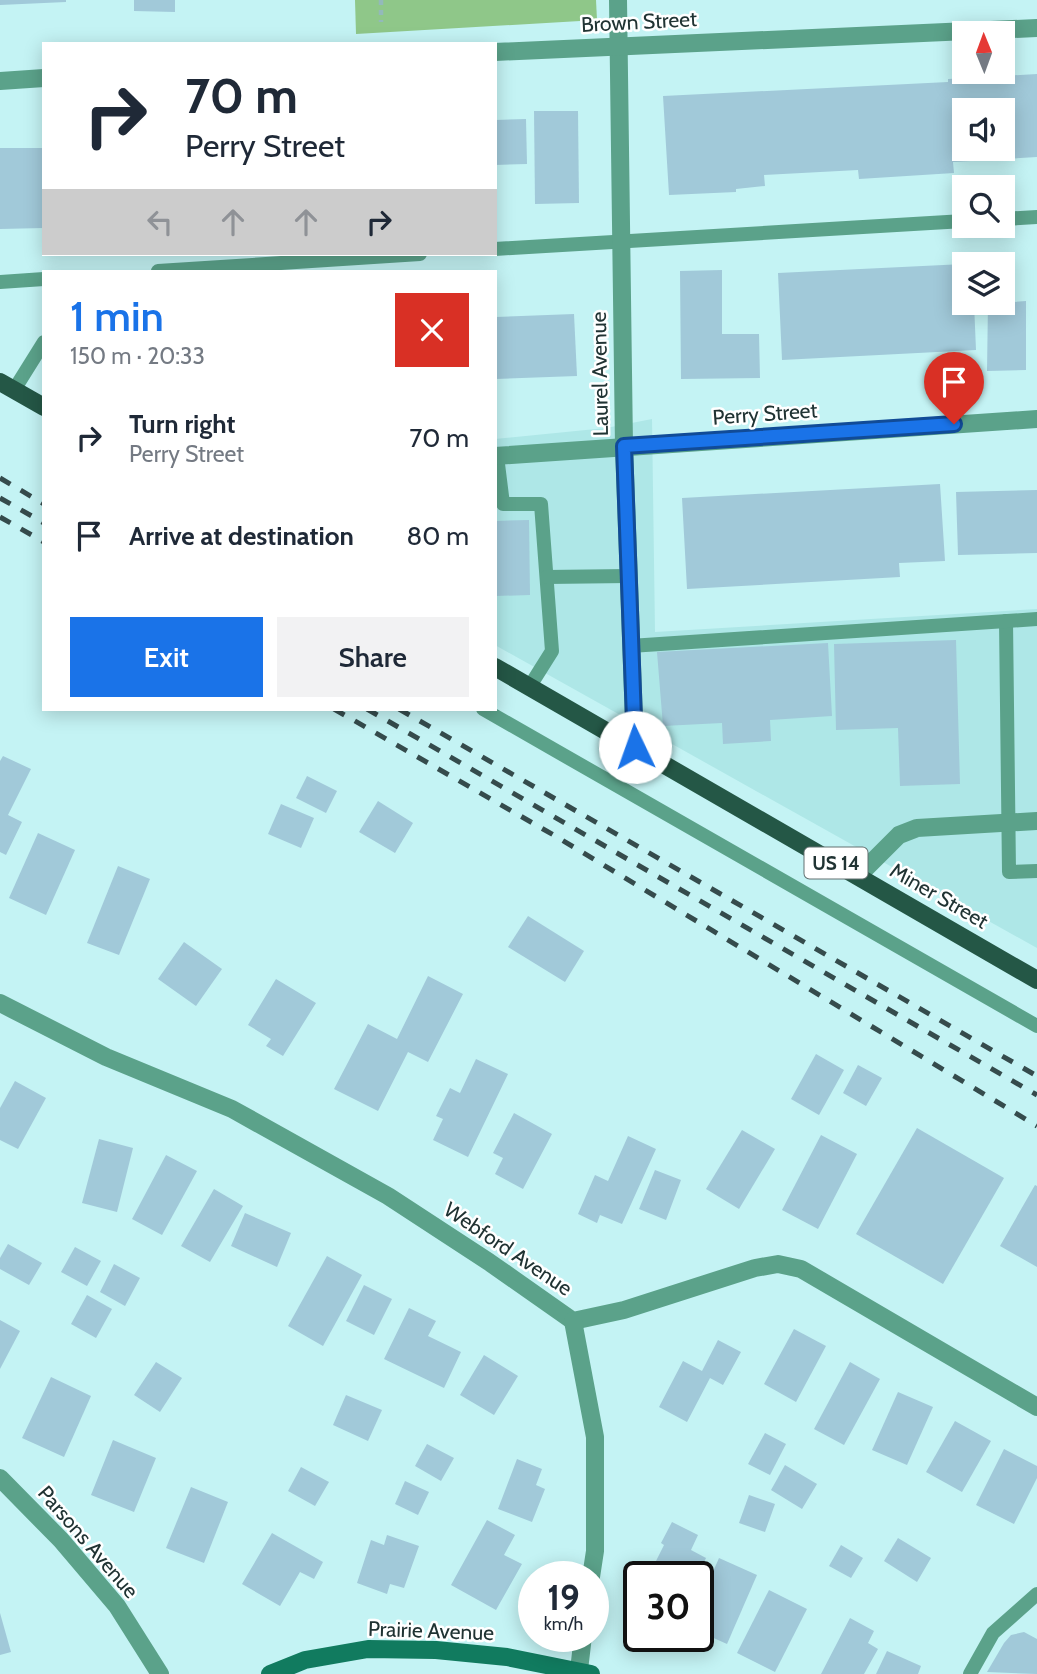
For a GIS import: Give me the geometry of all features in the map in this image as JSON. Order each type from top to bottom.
[{"type":"main road","points":[[7,386],[42,406]]},
{"type":"main road","name":"US 14","points":[[497,668],[635,747]]},
{"type":"main road","name":"Miner Street","points":[[635,747],[1037,980]]},
{"type":"street","name":"Laurel Avenue","points":[[618,0],[624,446],[635,747]]},
{"type":"street","name":"Brown Street","points":[[497,52],[1037,28]]},
{"type":"street","points":[[0,81],[42,78]]},
{"type":"street","name":"Perry Street","points":[[497,456],[1037,419]]},
{"type":"street","points":[[858,876],[899,835],[917,828],[1037,821]]},
{"type":"street","name":"Webford Avenue","points":[[0,1003],[106,1058],[232,1109],[388,1196],[573,1321],[624,1310],[755,1268],[778,1264],[801,1269],[1037,1407]]},
{"type":"street","points":[[573,1321],[595,1437],[594,1561]]},
{"type":"street","name":"Parsons Avenue","points":[[0,1479],[61,1540],[117,1606],[160,1674]]},
{"type":"street","name":"Prairie Avenue","points":[[270,1674],[305,1660],[368,1649],[436,1650],[495,1656],[585,1672]]},
{"type":"street","points":[[584,1652],[585,1672]]},
{"type":"lane","points":[[1015,218],[1037,217]]},
{"type":"lane","points":[[497,249],[952,222]]},
{"type":"lane","points":[[173,270],[389,256]]},
{"type":"lane","points":[[0,282],[42,279]]},
{"type":"lane","points":[[7,386],[42,344]]},
{"type":"lane","points":[[497,463],[503,504],[541,504],[552,651],[530,686]]},
{"type":"lane","points":[[547,578],[628,576]]},
{"type":"lane","points":[[630,646],[1037,619]]},
{"type":"lane","points":[[1006,621],[1009,872],[1037,871]]},
{"type":"lane","points":[[486,711],[1037,1026]]},
{"type":"lane","points":[[970,1674],[993,1633],[1037,1594]]},
{"type":"path","points":[[381,0],[381,22]]},
{"type":"shaded area","points":[[652,419],[655,632],[1037,609],[1037,948],[497,646],[497,439],[606,428]]},
{"type":"green space","points":[[355,0],[596,0],[597,20],[356,34]]},
{"type":"building","points":[[0,0],[66,0],[66,2],[0,5]]},
{"type":"building","points":[[134,0],[175,0],[175,12],[134,11]]},
{"type":"building","points":[[1037,74],[1037,157],[1015,158],[1015,98],[952,98],[952,161],[970,161],[953,162],[954,173],[859,179],[858,170],[764,175],[765,186],[736,189],[736,192],[669,195],[663,96],[948,82],[948,79],[952,79],[952,84],[1015,84],[1015,75]]},
{"type":"building","points":[[534,111],[578,111],[579,203],[535,204]]},
{"type":"building","points":[[526,119],[527,164],[497,165],[497,120]]},
{"type":"building","points":[[0,148],[42,148],[42,228],[0,229]]},
{"type":"building","points":[[952,265],[952,315],[975,315],[976,350],[782,360],[778,273]]},
{"type":"building","points":[[722,270],[722,334],[759,334],[760,378],[681,379],[680,271]]},
{"type":"building","points":[[1026,301],[1026,370],[987,371],[988,315],[1015,315],[1015,302]]},
{"type":"building","points":[[574,314],[577,376],[497,379],[497,317]]},
{"type":"building","points":[[940,484],[945,561],[899,563],[900,577],[687,589],[682,498]]},
{"type":"building","points":[[1037,490],[1037,553],[958,555],[956,492]]},
{"type":"building","points":[[529,520],[530,595],[497,596],[497,521]]},
{"type":"building","points":[[956,640],[960,784],[900,786],[898,728],[836,730],[834,644]]},
{"type":"building","points":[[828,643],[832,716],[770,720],[771,741],[723,744],[722,723],[663,726],[657,652]]},
{"type":"building","points":[[3,756],[31,769],[8,815],[22,822],[6,855],[0,852],[0,761]]},
{"type":"building","points":[[307,776],[337,791],[326,813],[296,798]]},
{"type":"building","points":[[378,801],[413,823],[395,853],[359,832]]},
{"type":"building","points":[[281,804],[314,818],[301,848],[268,834]]},
{"type":"building","points":[[38,833],[75,850],[46,915],[9,898]]},
{"type":"building","points":[[118,866],[150,879],[119,955],[87,943]]},
{"type":"building","points":[[528,916],[584,951],[565,982],[508,947]]},
{"type":"building","points":[[184,942],[222,969],[196,1006],[158,979]]},
{"type":"building","points":[[428,976],[463,994],[428,1062],[408,1052],[378,1111],[334,1089],[368,1024],[397,1039]]},
{"type":"building","points":[[276,979],[316,1003],[283,1056],[266,1046],[271,1039],[248,1025]]},
{"type":"building","points":[[816,1054],[844,1070],[819,1115],[791,1099]]},
{"type":"building","points":[[476,1059],[508,1074],[468,1157],[433,1140],[443,1119],[436,1116],[450,1088],[460,1093]]},
{"type":"building","points":[[858,1065],[882,1078],[866,1106],[843,1093]]},
{"type":"building","points":[[15,1081],[46,1098],[18,1149],[0,1140],[0,1108]]},
{"type":"building","points":[[514,1113],[552,1134],[523,1189],[495,1174],[503,1158],[493,1153]]},
{"type":"building","points":[[917,1128],[1004,1178],[943,1284],[856,1234]]},
{"type":"building","points":[[742,1130],[775,1149],[739,1209],[706,1189]]},
{"type":"building","points":[[821,1135],[857,1154],[818,1229],[782,1210]]},
{"type":"building","points":[[628,1136],[656,1149],[622,1224],[600,1215],[597,1223],[578,1214],[595,1175],[608,1181]]},
{"type":"building","points":[[99,1139],[133,1148],[117,1212],[82,1203]]},
{"type":"building","points":[[166,1155],[197,1171],[162,1235],[132,1219]]},
{"type":"building","points":[[655,1170],[681,1180],[666,1220],[639,1209]]},
{"type":"building","points":[[1035,1185],[1037,1186],[1037,1267],[1000,1246]]},
{"type":"building","points":[[214,1189],[243,1206],[210,1262],[181,1246]]},
{"type":"building","points":[[245,1213],[291,1233],[277,1267],[231,1246]]},
{"type":"building","points":[[8,1244],[42,1263],[29,1285],[0,1269],[0,1258]]},
{"type":"building","points":[[75,1247],[101,1261],[87,1286],[61,1272]]},
{"type":"building","points":[[327,1256],[362,1275],[323,1346],[288,1326]]},
{"type":"building","points":[[114,1264],[140,1278],[125,1306],[100,1292]]},
{"type":"building","points":[[364,1285],[392,1299],[374,1335],[346,1321]]},
{"type":"building","points":[[87,1295],[112,1309],[96,1338],[71,1324]]},
{"type":"building","points":[[409,1308],[436,1321],[428,1336],[461,1352],[444,1388],[384,1359]]},
{"type":"building","points":[[0,1320],[20,1331],[0,1369]]},
{"type":"building","points":[[794,1329],[826,1346],[796,1402],[764,1384]]},
{"type":"building","points":[[718,1340],[741,1352],[723,1385],[710,1378],[687,1422],[659,1407],[683,1361],[702,1371]]},
{"type":"building","points":[[484,1355],[518,1376],[494,1415],[460,1395]]},
{"type":"building","points":[[156,1362],[182,1378],[160,1412],[134,1395]]},
{"type":"building","points":[[850,1362],[880,1379],[844,1445],[814,1429]]},
{"type":"building","points":[[51,1377],[91,1396],[64,1457],[22,1438]]},
{"type":"building","points":[[898,1392],[933,1407],[907,1465],[872,1450]]},
{"type":"building","points":[[346,1395],[382,1410],[368,1441],[333,1425]]},
{"type":"building","points":[[955,1421],[991,1441],[962,1492],[926,1472]]},
{"type":"building","points":[[765,1433],[786,1444],[770,1475],[748,1464]]},
{"type":"building","points":[[113,1440],[156,1458],[134,1512],[91,1495]]},
{"type":"building","points":[[427,1444],[454,1458],[441,1481],[415,1466]]},
{"type":"building","points":[[1004,1449],[1037,1466],[1037,1478],[1014,1524],[976,1505]]},
{"type":"building","points":[[517,1459],[542,1469],[536,1485],[545,1489],[532,1522],[498,1509]]},
{"type":"building","points":[[785,1465],[817,1484],[802,1509],[771,1490]]},
{"type":"building","points":[[301,1467],[329,1482],[315,1506],[288,1491]]},
{"type":"building","points":[[405,1481],[429,1492],[418,1515],[395,1504]]},
{"type":"building","points":[[191,1487],[228,1502],[204,1563],[166,1548]]},
{"type":"building","points":[[749,1495],[775,1504],[765,1532],[739,1523]]},
{"type":"building","points":[[487,1520],[515,1535],[504,1555],[518,1562],[518,1571],[496,1610],[451,1585]]},
{"type":"building","points":[[672,1522],[698,1535],[691,1550],[706,1558],[705,1561],[656,1561],[664,1545],[661,1543]]},
{"type":"building","points":[[272,1533],[323,1562],[314,1579],[300,1572],[280,1606],[242,1584]]},
{"type":"building","points":[[387,1535],[419,1546],[404,1588],[390,1584],[387,1594],[357,1583],[371,1540],[384,1545]]},
{"type":"building","points":[[898,1538],[931,1558],[917,1582],[884,1561]]},
{"type":"building","points":[[841,1545],[863,1558],[851,1578],[829,1566]]},
{"type":"building","points":[[719,1558],[757,1575],[727,1644],[714,1638],[714,1569]]},
{"type":"building","points":[[769,1590],[807,1609],[775,1672],[737,1653]]},
{"type":"building","points":[[0,1613],[11,1652],[0,1655]]},
{"type":"building","points":[[850,1618],[874,1631],[868,1643],[878,1649],[864,1674],[821,1674]]},
{"type":"building","points":[[1024,1632],[1037,1639],[1037,1674],[987,1672],[1011,1635]]},
{"type":"building","points":[[887,1651],[921,1666],[918,1674],[876,1674]]},
{"type":"railway","points":[[0,478],[42,503]]},
{"type":"railway","points":[[0,498],[42,522]]},
{"type":"railway","points":[[0,517],[42,541]]},
{"type":"railway","points":[[337,711],[557,837],[1037,1126]]},
{"type":"railway","points":[[370,711],[1037,1095]]},
{"type":"railway","points":[[402,711],[1037,1076]]},
{"type":"route","points":[[635,747],[624,446],[954,424]]}]
